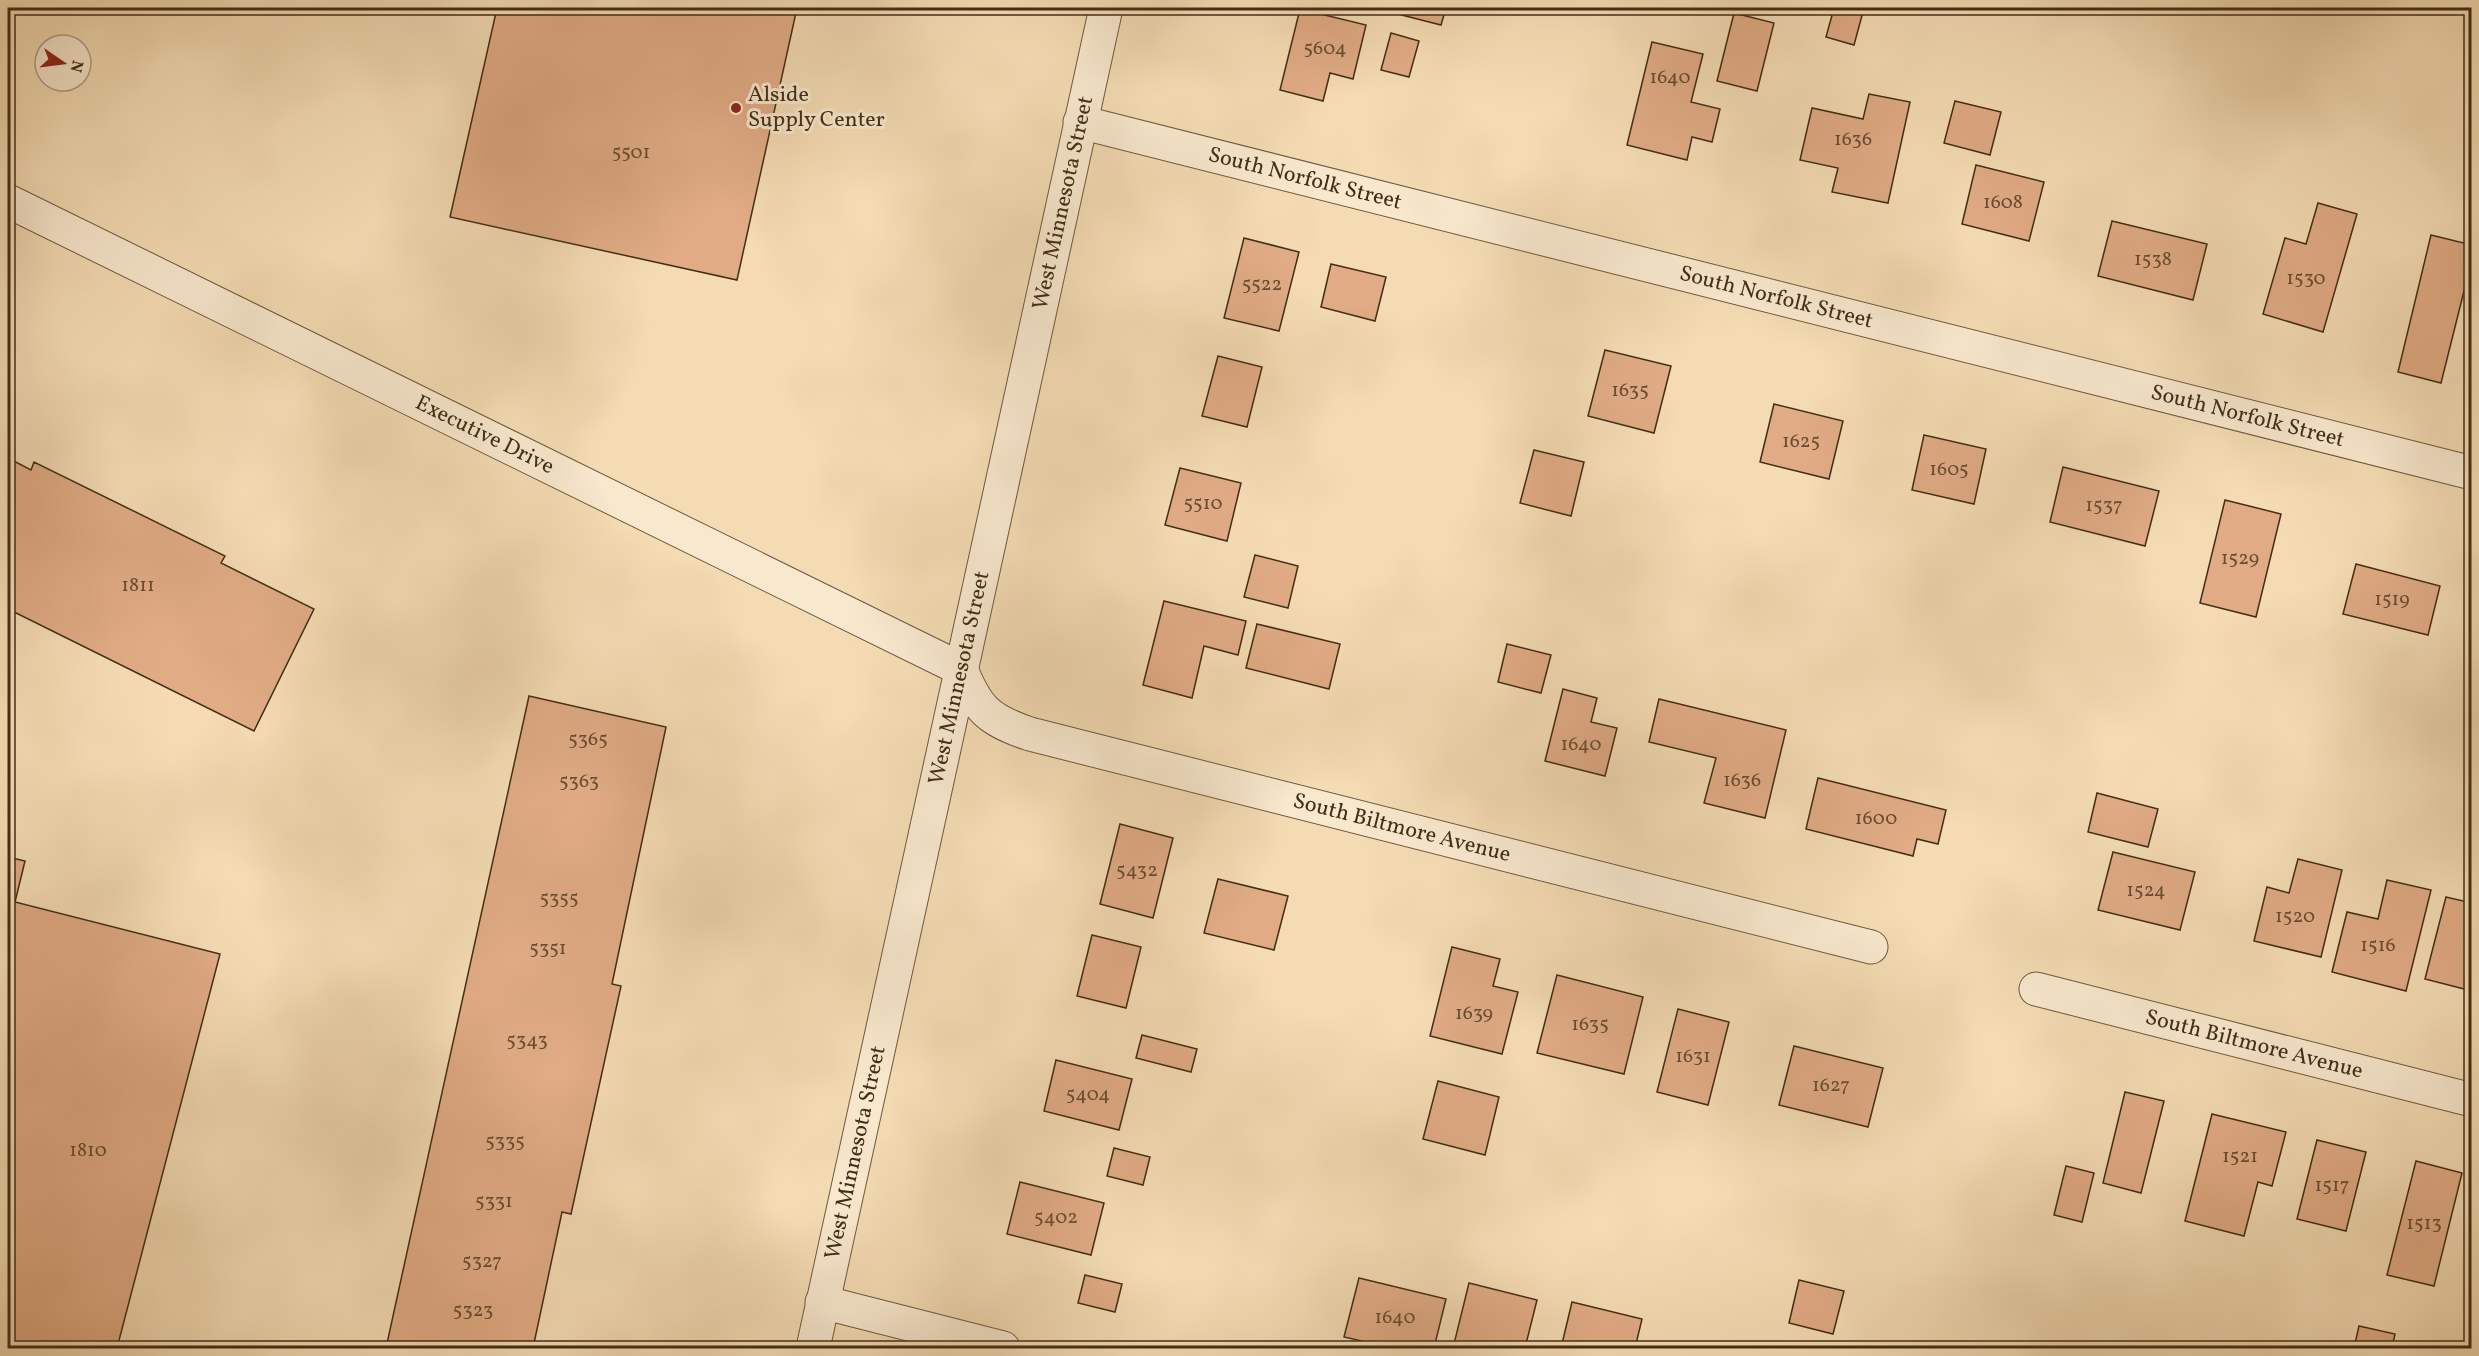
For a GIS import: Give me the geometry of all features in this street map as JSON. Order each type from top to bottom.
[{"type":"street","name":"West Minnesota Street","points":[[813,1348],[1106,8]]},
{"type":"street","name":"South Norfolk Street","points":[[1080,122],[2472,473]]},
{"type":"street","name":"Executive Drive","points":[[8,201],[961,669]]},
{"type":"street","name":"South Biltmore Avenue","points":[[961,669],[972,696],[987,714],[1022,731],[1871,947]]},
{"type":"street","name":"South Biltmore Avenue","points":[[2036,989],[2472,1100]]},
{"type":"street","points":[[822,1302],[1003,1348]]},
{"type":"building","points":[[497,8],[797,8],[737,280],[450,217]]},
{"type":"building","points":[[1383,8],[1446,8],[1441,25],[1382,10]]},
{"type":"building","points":[[1834,8],[1864,8],[1854,45],[1826,37]]},
{"type":"building","points":[[1300,9],[1366,25],[1353,79],[1330,73],[1323,101],[1280,90]]},
{"type":"building","points":[[1734,13],[1774,23],[1757,91],[1717,81]]},
{"type":"building","points":[[1391,33],[1419,41],[1409,77],[1381,70]]},
{"type":"building","points":[[1652,42],[1703,54],[1691,102],[1720,109],[1712,142],[1692,137],[1687,160],[1627,145]]},
{"type":"building","points":[[1869,94],[1910,102],[1888,203],[1832,192],[1838,168],[1800,160],[1812,108],[1863,119]]},
{"type":"building","points":[[1955,101],[2001,112],[1990,155],[1944,143]]},
{"type":"building","points":[[1976,165],[2044,182],[2029,241],[1962,224]]},
{"type":"building","points":[[2318,203],[2357,214],[2323,332],[2263,314],[2285,238],[2306,244]]},
{"type":"building","points":[[2112,221],[2207,244],[2193,300],[2098,276]]},
{"type":"building","points":[[2431,235],[2472,245],[2472,289],[2465,287],[2441,383],[2398,372]]},
{"type":"building","points":[[1244,238],[1299,252],[1279,331],[1224,318]]},
{"type":"building","points":[[1331,264],[1386,277],[1375,321],[1321,307]]},
{"type":"building","points":[[1605,350],[1671,366],[1654,433],[1588,416]]},
{"type":"building","points":[[1218,356],[1262,367],[1247,427],[1202,416]]},
{"type":"building","points":[[1774,404],[1843,421],[1829,479],[1760,462]]},
{"type":"building","points":[[1924,435],[1986,449],[1974,504],[1912,490]]},
{"type":"building","points":[[1534,450],[1584,462],[1571,516],[1520,503]]},
{"type":"building","points":[[8,458],[31,470],[34,462],[225,556],[221,563],[314,609],[254,731],[8,609]]},
{"type":"building","points":[[2063,467],[2159,491],[2145,546],[2050,522]]},
{"type":"building","points":[[1180,468],[1241,483],[1227,541],[1165,525]]},
{"type":"building","points":[[2225,500],[2281,514],[2256,617],[2200,603]]},
{"type":"building","points":[[1255,555],[1298,566],[1288,608],[1244,597]]},
{"type":"building","points":[[2356,564],[2440,586],[2428,635],[2343,614]]},
{"type":"building","points":[[1164,601],[1246,621],[1238,655],[1204,646],[1192,698],[1143,685]]},
{"type":"building","points":[[1257,624],[1340,644],[1329,689],[1246,668]]},
{"type":"building","points":[[1507,644],[1551,655],[1541,693],[1498,682]]},
{"type":"building","points":[[1563,689],[1597,698],[1591,722],[1617,728],[1605,776],[1545,761]]},
{"type":"building","points":[[529,696],[666,727],[612,984],[621,986],[571,1214],[562,1212],[533,1348],[386,1348]]},
{"type":"building","points":[[1659,699],[1786,730],[1765,818],[1704,803],[1716,758],[1649,742]]},
{"type":"building","points":[[1818,778],[1946,810],[1938,844],[1917,839],[1913,856],[1806,829]]},
{"type":"building","points":[[2097,793],[2158,809],[2148,847],[2088,832]]},
{"type":"building","points":[[1120,824],[1173,838],[1153,918],[1100,904]]},
{"type":"building","points":[[2113,852],[2195,872],[2180,930],[2098,910]]},
{"type":"building","points":[[8,857],[25,861],[15,902],[220,954],[117,1348],[8,1348]]},
{"type":"building","points":[[2298,859],[2342,870],[2321,957],[2254,941],[2267,887],[2289,893]]},
{"type":"building","points":[[1218,879],[1288,896],[1274,950],[1204,933]]},
{"type":"building","points":[[2387,880],[2431,890],[2406,991],[2332,972],[2347,912],[2378,919]]},
{"type":"building","points":[[2446,897],[2472,903],[2469,922],[2472,922],[2472,991],[2425,979]]},
{"type":"building","points":[[1092,935],[1141,947],[1126,1008],[1077,996]]},
{"type":"building","points":[[1452,947],[1500,959],[1493,986],[1518,992],[1502,1054],[1430,1036]]},
{"type":"building","points":[[1557,975],[1643,997],[1624,1074],[1537,1053]]},
{"type":"building","points":[[1678,1009],[1729,1022],[1708,1105],[1657,1092]]},
{"type":"building","points":[[1142,1035],[1197,1049],[1191,1072],[1136,1058]]},
{"type":"building","points":[[1794,1046],[1883,1068],[1868,1127],[1779,1105]]},
{"type":"building","points":[[1056,1060],[1132,1079],[1119,1130],[1044,1111]]},
{"type":"building","points":[[1438,1081],[1499,1097],[1485,1155],[1423,1139]]},
{"type":"building","points":[[2125,1092],[2164,1101],[2141,1193],[2103,1183]]},
{"type":"building","points":[[2212,1114],[2286,1132],[2272,1186],[2258,1182],[2244,1236],[2185,1221]]},
{"type":"building","points":[[2317,1140],[2366,1152],[2346,1231],[2297,1219]]},
{"type":"building","points":[[1114,1148],[1150,1157],[1143,1185],[1107,1176]]},
{"type":"building","points":[[2416,1161],[2462,1173],[2434,1286],[2387,1275]]},
{"type":"building","points":[[2066,1166],[2094,1173],[2082,1222],[2054,1215]]},
{"type":"building","points":[[1020,1182],[1104,1203],[1091,1255],[1007,1234]]},
{"type":"building","points":[[1085,1275],[1122,1284],[1115,1312],[1078,1303]]},
{"type":"building","points":[[1359,1278],[1446,1299],[1434,1348],[1392,1348],[1344,1337]]},
{"type":"building","points":[[1799,1280],[1844,1291],[1833,1334],[1789,1323]]},
{"type":"building","points":[[1469,1283],[1537,1300],[1525,1348],[1453,1348]]},
{"type":"building","points":[[1572,1302],[1642,1319],[1635,1348],[1561,1348]]},
{"type":"building","points":[[2359,1326],[2395,1334],[2392,1348],[2354,1348]]},
{"type":"building","points":[[2445,1344],[2470,1348],[2444,1348]]},
{"type":"place","name":"Alside Supply Center","points":[[736,108]]}]
